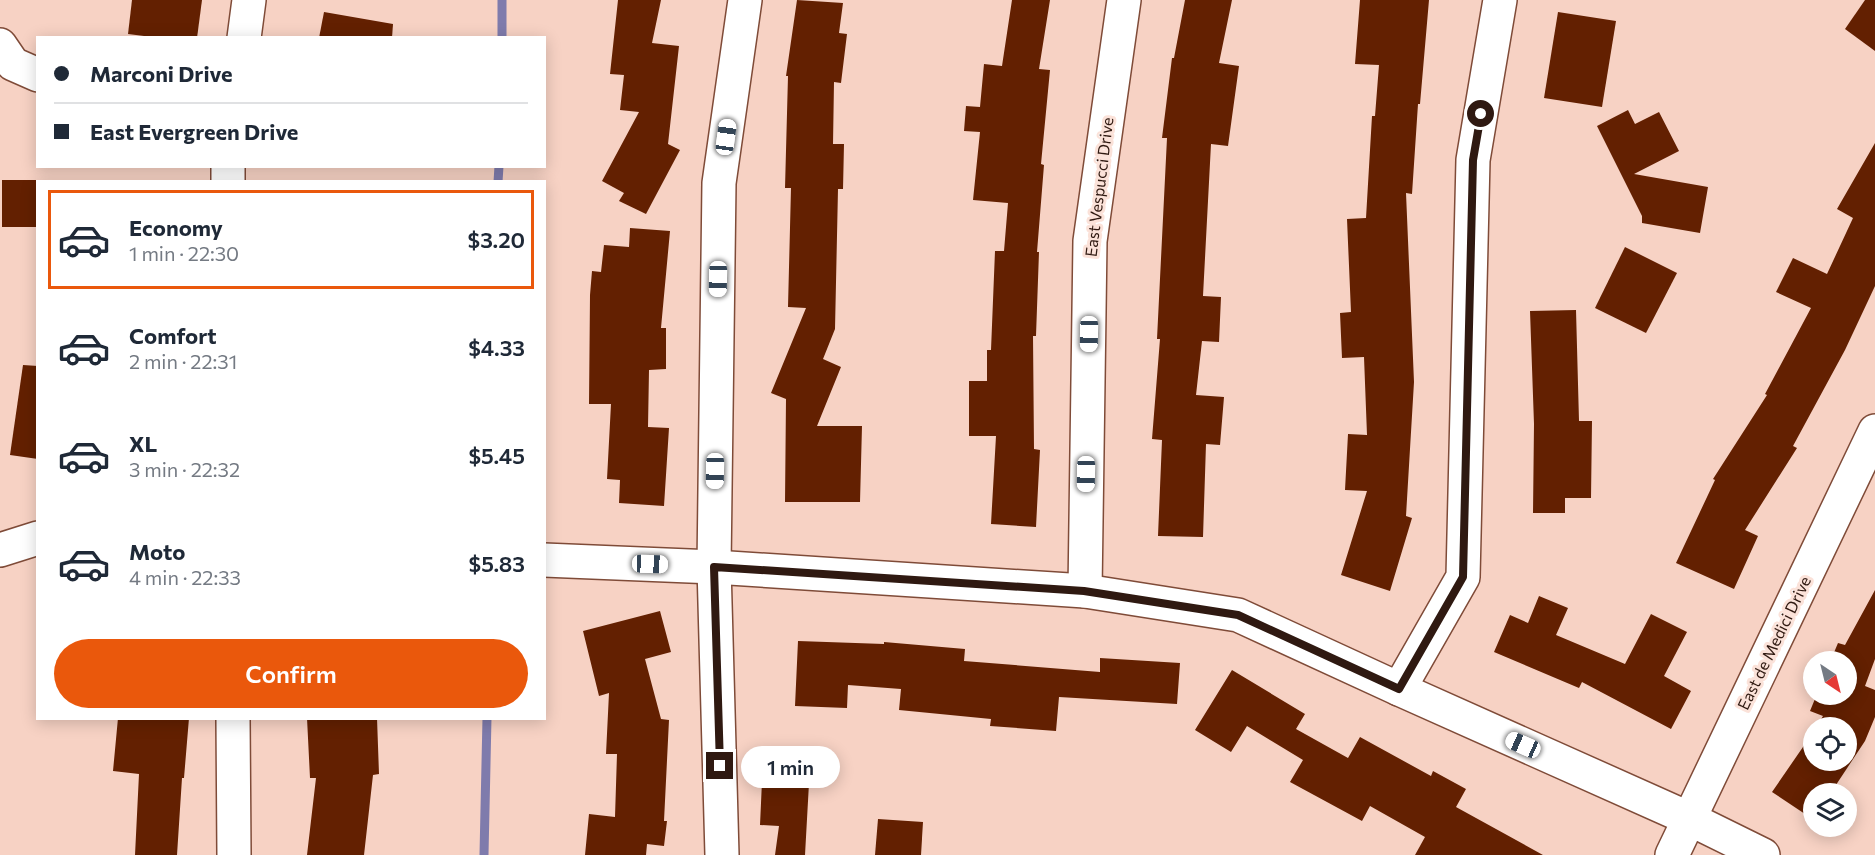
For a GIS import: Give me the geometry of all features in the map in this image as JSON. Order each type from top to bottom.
[{"type":"street","points":[[244,36],[249,0]]},
{"type":"street","points":[[722,855],[714,567],[719,183],[745,0]]},
{"type":"street","name":"East Vespucci Drive","points":[[1084,591],[1090,241],[1124,0]]},
{"type":"street","points":[[1399,689],[1463,577],[1473,160],[1500,0]]},
{"type":"street","name":"East de Medici Drive","points":[[1671,855],[1875,430]]},
{"type":"street","points":[[0,550],[36,539]]},
{"type":"street","points":[[546,560],[714,567],[1084,591],[1238,615],[1690,819],[1763,855]]},
{"type":"street","points":[[233,720],[234,855]]},
{"type":"building","points":[[132,0],[202,0],[197,36],[128,34]]},
{"type":"building","points":[[618,0],[661,0],[652,43],[679,46],[668,144],[680,150],[646,214],[619,201],[624,193],[602,181],[639,112],[620,110],[624,75],[610,74]]},
{"type":"building","points":[[797,0],[843,3],[839,33],[847,34],[841,83],[834,82],[833,144],[844,144],[843,189],[838,189],[835,329],[823,359],[841,367],[817,426],[862,426],[860,502],[785,502],[786,399],[771,393],[806,308],[788,307],[791,188],[785,188],[788,76],[786,76]]},
{"type":"building","points":[[1012,0],[1050,0],[1039,69],[1050,70],[1041,164],[1044,165],[1037,252],[1039,252],[1036,336],[1033,336],[1034,449],[1040,450],[1036,527],[991,524],[996,436],[969,436],[969,381],[987,381],[987,350],[991,350],[995,251],[1004,251],[1008,203],[973,200],[980,132],[964,131],[966,106],[980,107],[984,64],[1002,66]]},
{"type":"building","points":[[1185,0],[1232,0],[1219,63],[1239,66],[1228,146],[1211,144],[1203,296],[1221,297],[1219,342],[1202,341],[1196,395],[1224,397],[1220,445],[1206,444],[1203,537],[1158,536],[1162,440],[1152,439],[1160,339],[1157,339],[1167,138],[1162,138],[1172,58],[1174,58]]},
{"type":"building","points":[[1360,0],[1429,0],[1420,104],[1418,104],[1412,194],[1406,193],[1414,382],[1406,516],[1412,518],[1390,591],[1341,575],[1367,491],[1345,490],[1348,434],[1367,435],[1364,357],[1342,358],[1340,313],[1351,312],[1347,219],[1366,218],[1372,116],[1375,116],[1379,65],[1355,64]]},
{"type":"building","points":[[1865,0],[1875,0],[1875,51],[1845,29]]},
{"type":"building","points":[[324,12],[393,24],[392,36],[319,36]]},
{"type":"building","points":[[1558,12],[1616,21],[1602,107],[1544,98]]},
{"type":"building","points":[[1628,110],[1635,124],[1659,112],[1679,151],[1634,174],[1708,187],[1700,233],[1642,223],[1642,216],[1597,126]]},
{"type":"building","points":[[1875,143],[1875,286],[1845,350],[1793,446],[1797,448],[1745,530],[1758,536],[1734,589],[1676,563],[1715,480],[1713,479],[1767,395],[1765,394],[1811,308],[1776,292],[1793,258],[1827,274],[1853,218],[1837,209]]},
{"type":"building","points":[[2,180],[36,180],[36,227],[2,227]]},
{"type":"building","points":[[630,228],[670,231],[661,328],[666,328],[666,369],[649,370],[648,427],[669,428],[664,506],[619,503],[620,480],[607,479],[611,404],[589,404],[592,271],[601,272],[604,245],[629,247]]},
{"type":"building","points":[[1625,247],[1677,273],[1646,333],[1595,308]]},
{"type":"building","points":[[1576,310],[1579,421],[1592,421],[1591,498],[1565,498],[1565,513],[1533,513],[1534,424],[1530,311]]},
{"type":"building","points":[[23,365],[36,366],[36,459],[10,455]]},
{"type":"building","points":[[1875,590],[1875,659],[1865,686],[1875,690],[1875,717],[1857,753],[1857,717],[1822,717],[1810,711],[1812,705],[1857,705],[1857,651],[1835,651],[1838,643],[1845,645]]},
{"type":"building","points":[[1539,596],[1568,608],[1556,635],[1625,664],[1651,614],[1687,632],[1664,676],[1691,691],[1671,729],[1582,682],[1579,688],[1494,652],[1510,615],[1528,623]]},
{"type":"building","points":[[660,611],[671,652],[645,659],[661,719],[669,720],[664,821],[667,821],[664,846],[647,844],[646,855],[585,855],[589,814],[615,817],[617,754],[606,754],[609,693],[599,696],[583,631]]},
{"type":"building","points":[[798,641],[884,644],[884,642],[965,649],[964,661],[1100,672],[1100,658],[1180,663],[1177,704],[1059,697],[1056,731],[990,726],[991,719],[899,710],[901,689],[848,685],[847,708],[795,706]]},
{"type":"building","points":[[1232,670],[1305,714],[1296,729],[1348,758],[1360,737],[1431,776],[1433,771],[1466,789],[1456,807],[1543,855],[1415,855],[1425,837],[1370,806],[1362,821],[1290,782],[1303,760],[1247,726],[1231,752],[1195,730]]},
{"type":"building","points":[[118,720],[189,720],[177,855],[135,855],[139,774],[113,771]]},
{"type":"building","points":[[307,720],[377,720],[379,774],[373,775],[364,855],[307,855],[316,778],[310,778]]},
{"type":"building","points":[[1803,747],[1803,771],[1845,771],[1837,783],[1803,783],[1803,813],[1772,792]]},
{"type":"building","points":[[762,781],[809,783],[805,855],[775,855],[779,826],[760,825]]},
{"type":"building","points":[[878,819],[923,822],[921,855],[875,855]]},
{"type":"waterway","points":[[502,0],[502,36]]},
{"type":"waterway","points":[[498,180],[499,168]]},
{"type":"waterway","points":[[484,855],[487,720]]},
{"type":"route","points":[[720,766],[714,567],[1084,591],[1238,615],[1399,689],[1463,577],[1473,160],[1481,114]]}]
